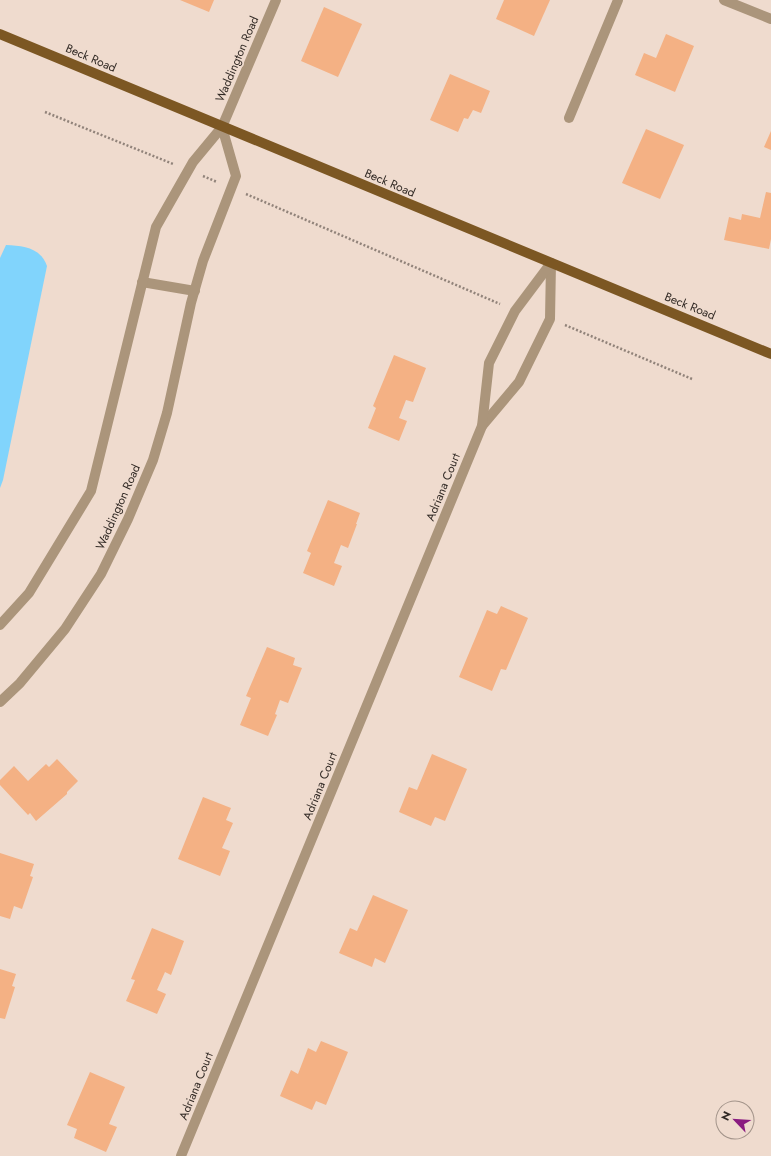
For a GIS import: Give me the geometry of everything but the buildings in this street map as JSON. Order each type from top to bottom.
[{"type":"main road","name":"Beck Road","points":[[0,34],[771,354]]},
{"type":"street","name":"Waddington Road","points":[[0,625],[29,593],[91,491],[156,227],[193,162],[222,127],[276,0]]},
{"type":"street","points":[[569,118],[618,0]]},
{"type":"street","points":[[724,0],[771,19]]},
{"type":"street","name":"Waddington Road","points":[[0,702],[20,683],[65,630],[100,574],[128,519],[153,460],[167,413],[203,261],[236,176],[222,127]]},
{"type":"street","name":"Adriana Court","points":[[181,1156],[482,426],[489,363],[515,311],[551,263]]},
{"type":"street","name":"Adriana Court","points":[[482,426],[519,382],[550,319],[551,263]]},
{"type":"street","points":[[142,282],[195,291]]},
{"type":"path","points":[[46,112],[231,188],[515,311]]},
{"type":"path","points":[[550,319],[692,379]]},
{"type":"water","points":[[6,245],[25,247],[35,251],[44,260],[47,266],[3,480],[0,488],[0,258]]}]
